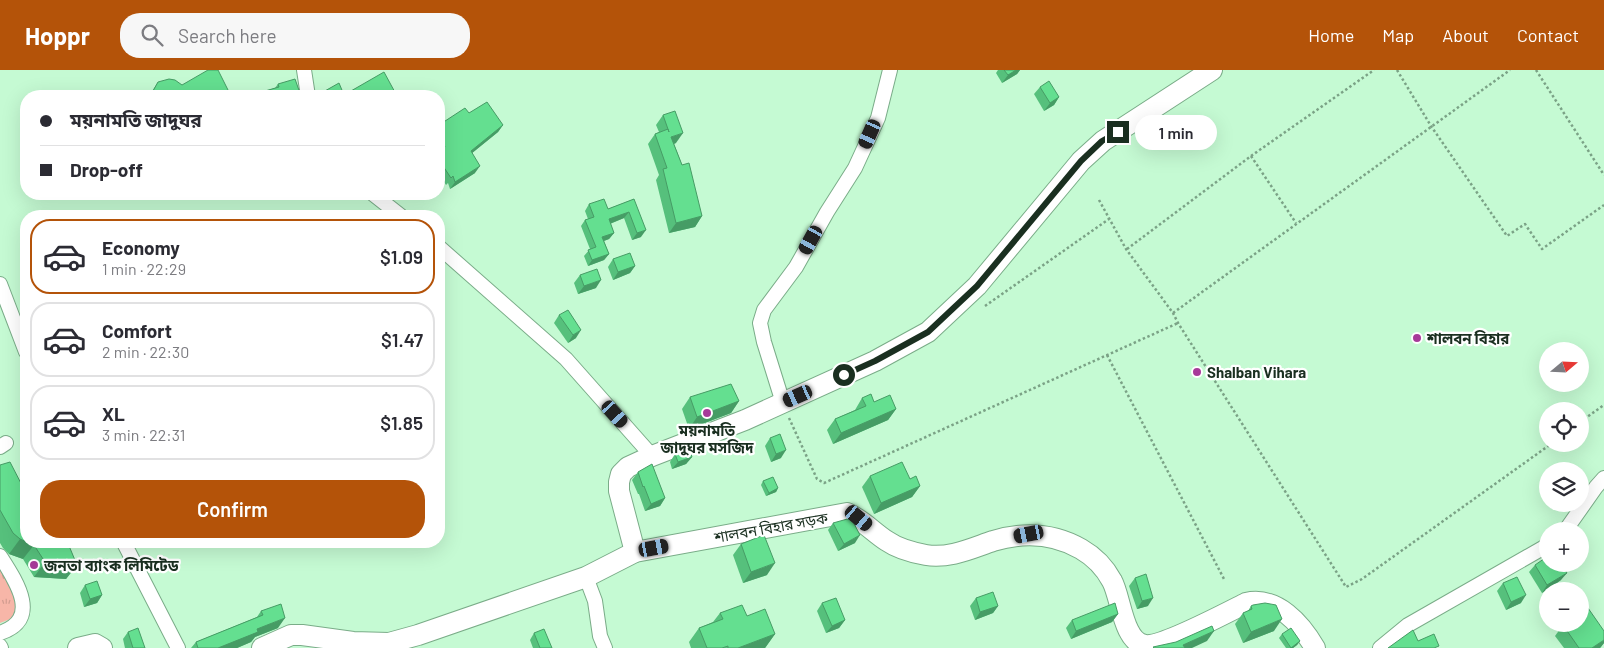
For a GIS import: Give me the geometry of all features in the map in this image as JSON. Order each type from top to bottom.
[{"type":"main road","points":[[262,648],[291,635],[353,642],[389,643],[418,635],[586,577],[634,552],[621,505],[619,482],[621,474],[628,467],[783,403],[875,361],[928,332],[977,286],[1081,161],[1102,141],[1212,70]]},
{"type":"main road","name":"শালবন বিহার সড়ক","points":[[634,552],[847,513],[859,518],[888,543],[928,555],[959,553],[994,541],[1029,534],[1054,537],[1079,548],[1097,559],[1113,582],[1127,627],[1135,642],[1149,645],[1181,634],[1246,603],[1256,601],[1276,606],[1292,617],[1315,648]]},
{"type":"main road","points":[[78,648],[94,644],[102,648]]},
{"type":"street","points":[[304,70],[307,90]]},
{"type":"street","points":[[783,403],[760,323],[764,310],[796,267],[827,212],[855,168],[878,118],[890,70]]},
{"type":"street","points":[[381,200],[393,210]]},
{"type":"street","points":[[445,252],[566,359],[652,456]]},
{"type":"street","points":[[0,284],[20,336]]},
{"type":"street","points":[[1571,522],[1604,478]]},
{"type":"street","points":[[127,548],[178,648]]},
{"type":"street","points":[[1380,648],[1408,625],[1539,551]]},
{"type":"street","points":[[0,556],[20,592],[24,611],[16,624],[0,633]]},
{"type":"street","points":[[586,577],[595,601],[600,636],[605,648]]},
{"type":"path","points":[[1126,250],[1251,156],[1374,70]]},
{"type":"path","points":[[1397,70],[1431,126],[1507,236],[1525,224],[1542,249],[1604,205]]},
{"type":"path","points":[[1173,313],[1510,70]]},
{"type":"path","points":[[1536,70],[1604,175]]},
{"type":"path","points":[[1251,156],[1296,223]]},
{"type":"path","points":[[1099,200],[1126,250],[1173,313],[1346,587],[1362,579],[1539,452]]},
{"type":"path","points":[[985,306],[1109,219]]},
{"type":"path","points":[[783,403],[817,479],[824,483],[1178,323]]},
{"type":"path","points":[[1107,355],[1224,579]]},
{"type":"path","points":[[1589,416],[1604,405]]},
{"type":"green space","points":[[0,561],[15,591],[17,611],[13,618],[0,623]]},
{"type":"building","points":[[208,70],[218,70],[228,90],[154,90],[158,82],[169,79],[175,80],[182,85]]},
{"type":"building","points":[[1004,70],[1016,70],[1008,75]]},
{"type":"building","points":[[384,72],[394,90],[353,90]]},
{"type":"building","points":[[295,79],[299,90],[268,90],[279,87],[278,84]]},
{"type":"building","points":[[1049,81],[1059,97],[1050,103],[1040,87]]},
{"type":"building","points":[[339,83],[342,90],[327,90]]},
{"type":"building","points":[[487,102],[503,125],[471,151],[480,166],[455,182],[453,176],[451,178],[445,169],[445,121],[465,108],[469,113]]},
{"type":"building","points":[[675,111],[683,133],[671,137],[682,165],[689,163],[702,216],[676,223],[663,169],[667,168],[655,134],[668,129],[663,115]]},
{"type":"building","points":[[604,199],[608,209],[634,199],[646,230],[637,233],[629,212],[609,219],[614,233],[602,237],[609,254],[592,260],[588,250],[596,247],[585,220],[594,217],[589,204]]},
{"type":"building","points":[[630,253],[635,266],[618,272],[613,259]]},
{"type":"building","points":[[597,269],[601,280],[584,286],[580,275]]},
{"type":"building","points":[[568,310],[581,330],[573,335],[559,315]]},
{"type":"building","points":[[731,384],[739,401],[697,417],[690,397]]},
{"type":"building","points":[[871,394],[874,402],[890,395],[896,409],[841,433],[835,419],[866,406],[862,398]]},
{"type":"building","points":[[780,434],[786,450],[776,454],[770,438]]},
{"type":"building","points":[[689,449],[692,457],[678,462],[675,454]]},
{"type":"building","points":[[10,462],[20,481],[20,539],[13,533],[0,510],[0,465]]},
{"type":"building","points":[[902,462],[910,479],[916,476],[920,486],[881,503],[870,476]]},
{"type":"building","points":[[652,464],[665,498],[651,504],[638,472]]},
{"type":"building","points":[[773,477],[778,488],[769,493],[763,481]]},
{"type":"building","points":[[851,518],[860,535],[844,544],[833,523]]},
{"type":"building","points":[[764,535],[775,563],[751,572],[741,544]]},
{"type":"building","points":[[36,548],[70,548],[77,565],[45,562]]},
{"type":"building","points":[[1539,562],[1539,572],[1535,565]]},
{"type":"building","points":[[1539,572],[1567,573],[1552,582],[1545,582]]},
{"type":"building","points":[[1146,574],[1153,598],[1142,601],[1135,578]]},
{"type":"building","points":[[1517,577],[1526,595],[1511,602],[1503,583]]},
{"type":"building","points":[[97,581],[102,595],[90,599],[85,585]]},
{"type":"building","points":[[993,592],[998,606],[980,612],[976,598]]},
{"type":"building","points":[[836,598],[845,620],[832,626],[822,603]]},
{"type":"building","points":[[1115,603],[1118,614],[1076,631],[1072,620]]},
{"type":"building","points":[[1265,603],[1276,605],[1282,619],[1251,632],[1243,613],[1252,609],[1251,606],[1253,605]]},
{"type":"building","points":[[281,604],[285,618],[257,629],[258,632],[218,648],[198,648],[196,642],[263,615],[261,611]]},
{"type":"building","points":[[742,605],[747,616],[765,609],[775,634],[738,648],[728,648],[728,646],[707,648],[699,628],[723,619],[720,613]]},
{"type":"building","points":[[1589,609],[1604,631],[1604,640],[1592,648],[1579,648],[1568,632],[1589,632]]},
{"type":"building","points":[[1212,626],[1214,631],[1183,645],[1185,648],[1153,647],[1176,642]]},
{"type":"building","points":[[138,628],[145,648],[133,648],[128,632]]},
{"type":"building","points":[[1291,628],[1300,641],[1291,648],[1282,634]]},
{"type":"building","points":[[544,629],[552,648],[540,648],[534,633]]},
{"type":"building","points":[[1413,630],[1418,641],[1434,634],[1439,646],[1434,648],[1388,648]]},
{"type":"place","name":"শালবন বিহার","points":[[1417,338]]},
{"type":"place","name":"Shalban Vihara","points":[[1197,372]]},
{"type":"place","name":"ময়নামতি জাদুঘর মসজিদ","points":[[707,413]]},
{"type":"place","name":"জনতা ব্যাংক লিমিটেড","points":[[34,565]]},
{"type":"route","points":[[844,375],[875,361],[928,332],[977,286],[1081,161],[1102,141],[1118,132]]}]
